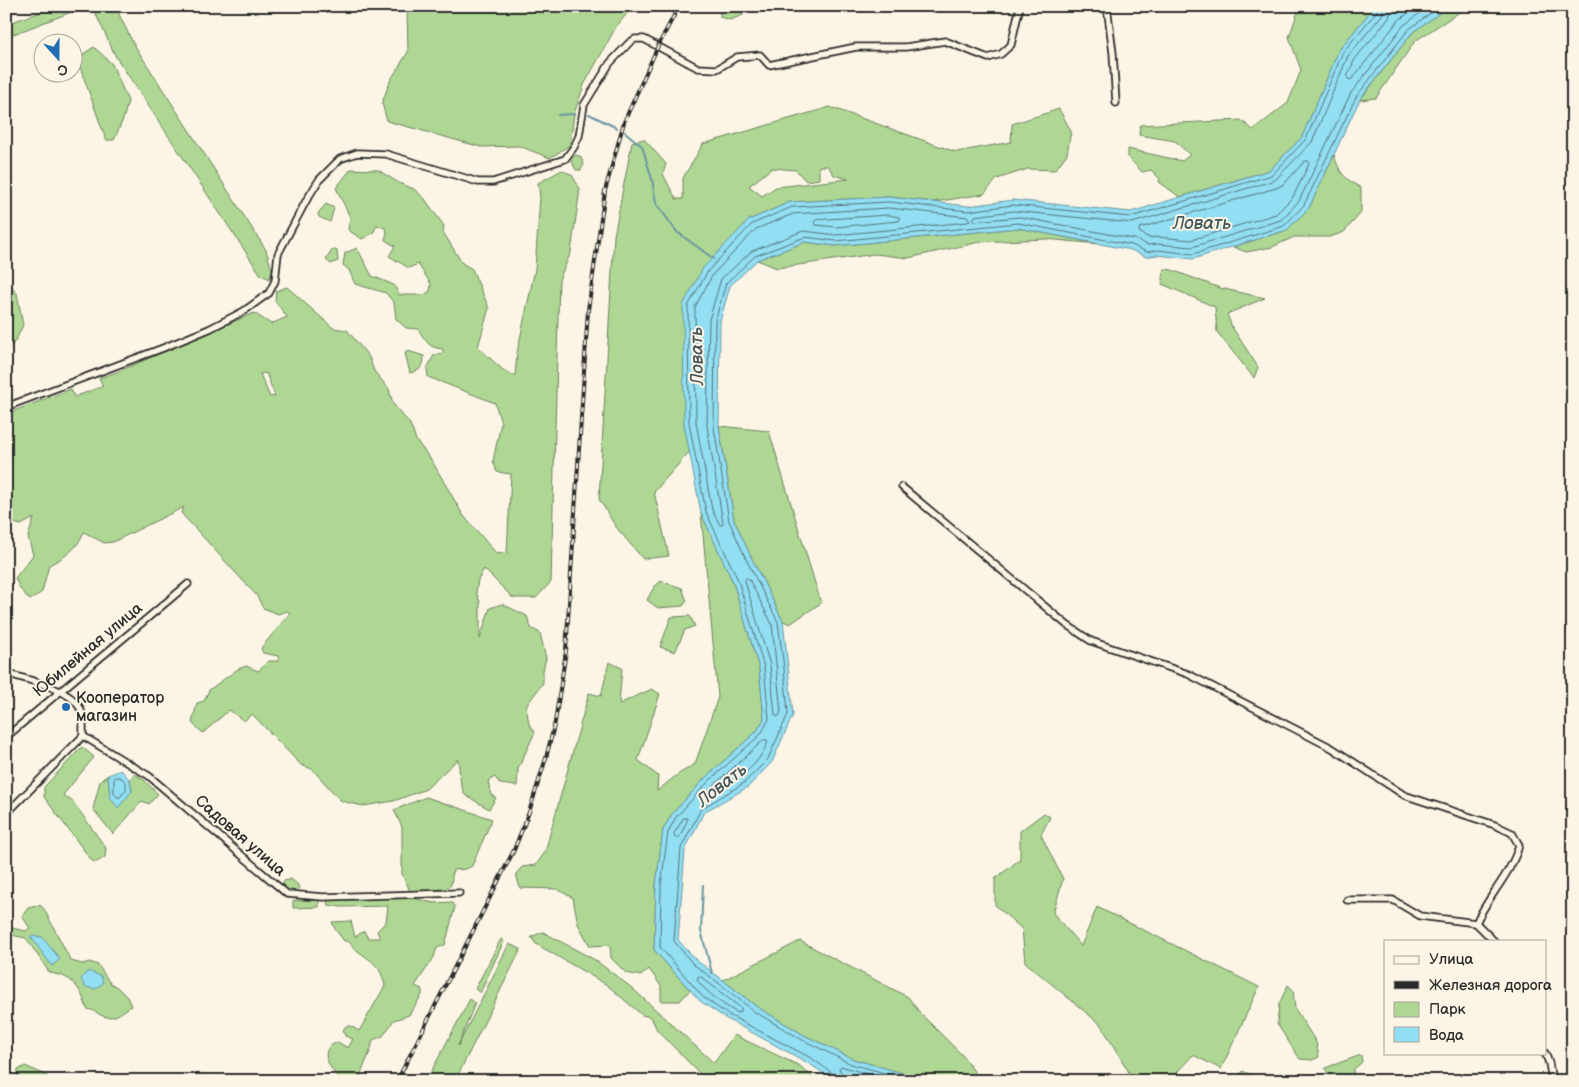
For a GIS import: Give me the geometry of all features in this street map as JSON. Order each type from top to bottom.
[{"type":"street","points":[[6,407],[171,345],[209,329],[244,311],[269,292],[275,281],[278,254],[306,201],[319,180],[340,159],[357,152],[386,154],[478,182],[493,182],[565,159],[574,148],[579,136],[584,105],[610,63],[635,39],[644,39],[698,68],[717,69],[737,57],[760,55],[770,65],[856,48],[906,47],[945,41],[988,58],[1001,54],[1011,46],[1020,6]]},
{"type":"street","points":[[1107,6],[1113,53],[1116,103]]},
{"type":"street","points":[[902,487],[1067,625],[1092,641],[1188,674],[1332,748],[1404,795],[1495,825],[1512,833],[1519,845],[1516,857],[1480,912],[1476,923]]},
{"type":"street","name":"Юбилейная улица","points":[[6,737],[188,584]]},
{"type":"street","points":[[6,673],[62,691],[80,707],[83,720],[83,736],[6,814]]},
{"type":"street","name":"Садовая улица","points":[[83,736],[149,776],[287,894],[323,897],[458,893]]},
{"type":"street","points":[[1347,900],[1393,900],[1420,916],[1476,923],[1493,940]]},
{"type":"street","points":[[1545,1054],[1552,1081]]},
{"type":"green space","points":[[58,6],[72,6],[74,11],[6,37],[6,24]]},
{"type":"green space","points":[[92,6],[115,6],[133,43],[266,250],[272,270],[270,279],[261,275],[116,57]]},
{"type":"green space","points":[[407,6],[633,6],[616,27],[584,85],[574,114],[570,145],[550,158],[519,146],[481,147],[387,121],[382,103],[390,81],[408,52]]},
{"type":"green space","points":[[720,6],[744,6],[743,15],[730,20],[720,17]]},
{"type":"green space","points":[[1300,6],[1375,6],[1339,50],[1302,137],[1270,170],[1180,197],[1159,182],[1160,179],[1151,170],[1142,172],[1128,157],[1128,149],[1182,161],[1190,155],[1175,141],[1139,135],[1140,125],[1241,120],[1253,130],[1288,103],[1301,70],[1289,37]]},
{"type":"green space","points":[[1449,6],[1469,6],[1415,41],[1376,98],[1360,100],[1412,33]]},
{"type":"green space","points":[[94,47],[112,64],[128,101],[124,117],[114,140],[106,140],[82,72],[83,54]]},
{"type":"green space","points":[[830,107],[956,152],[1011,142],[1012,124],[1059,109],[1071,131],[1067,154],[1055,170],[1028,169],[997,179],[984,194],[935,202],[889,197],[790,202],[749,220],[684,423],[690,451],[654,492],[669,556],[643,559],[616,527],[599,499],[614,236],[632,142],[644,139],[666,164],[663,174],[676,199],[683,199],[683,178],[703,144]],"holes":[[[819,166],[828,166],[834,175],[849,179],[776,187],[762,196],[749,186],[772,168],[796,170],[806,181],[819,179]]]},
{"type":"green space","points":[[575,155],[580,156],[584,164],[581,170],[576,170],[571,160]]},
{"type":"green space","points":[[1334,155],[1343,175],[1361,188],[1361,213],[1344,232],[1330,237],[1294,237],[1272,247],[1246,252],[1233,247],[1287,230],[1309,208]]},
{"type":"green space","points":[[351,169],[378,170],[399,183],[414,189],[425,199],[444,226],[443,232],[462,263],[472,269],[489,308],[478,347],[503,370],[515,376],[517,353],[535,269],[540,197],[538,183],[562,170],[572,175],[580,189],[571,252],[559,280],[551,582],[536,598],[513,598],[484,569],[478,580],[476,592],[480,602],[480,639],[490,608],[502,604],[527,616],[531,628],[540,633],[546,658],[543,683],[526,706],[529,724],[535,732],[518,769],[517,786],[500,784],[495,777],[488,781],[491,795],[496,798],[489,809],[465,795],[461,785],[458,759],[426,789],[394,801],[363,806],[341,801],[312,769],[301,765],[252,714],[244,721],[229,710],[203,733],[192,723],[197,703],[204,701],[209,690],[238,669],[246,666],[258,671],[269,661],[278,661],[279,656],[263,653],[261,648],[290,613],[287,611],[278,614],[263,608],[257,596],[181,513],[184,507],[113,542],[104,543],[84,532],[70,552],[49,565],[42,592],[30,600],[20,589],[15,578],[33,555],[28,537],[34,518],[21,525],[6,521],[6,414],[71,389],[74,397],[103,386],[99,378],[254,313],[271,324],[287,317],[275,301],[276,291],[287,287],[333,328],[347,330],[369,357],[374,371],[389,389],[393,404],[410,424],[416,440],[432,461],[463,515],[497,554],[507,553],[511,474],[497,472],[493,461],[501,423],[495,403],[428,377],[427,369],[434,355],[443,353],[443,349],[431,345],[425,340],[418,329],[406,328],[396,319],[394,303],[386,293],[355,284],[349,270],[343,265],[345,253],[357,248],[372,276],[394,285],[399,295],[424,295],[430,291],[431,284],[418,264],[409,268],[389,256],[395,246],[385,240],[387,232],[385,228],[377,225],[373,233],[362,239],[348,230],[350,217],[336,188]],"holes":[[[266,373],[275,396],[270,397],[260,374]]]},
{"type":"green space","points":[[326,204],[334,208],[330,222],[319,217],[318,213]]},
{"type":"green space","points":[[1018,228],[1099,244],[1045,239],[980,242],[908,258],[875,254],[777,268],[757,260],[805,242],[835,246]]},
{"type":"green space","points":[[332,250],[337,250],[338,261],[331,264],[326,260]]},
{"type":"green space","points":[[1164,269],[1172,270],[1220,288],[1265,298],[1227,314],[1232,327],[1258,367],[1254,378],[1217,332],[1215,307],[1162,284]]},
{"type":"green space","points":[[11,287],[17,293],[23,325],[16,340],[6,352],[6,289]]},
{"type":"green space","points":[[408,351],[424,356],[421,368],[410,373],[405,353]]},
{"type":"green space","points":[[719,426],[769,431],[821,603],[790,624],[783,621],[734,520]]},
{"type":"green space","points":[[701,513],[733,582],[759,668],[764,719],[757,731],[705,778],[672,814],[663,830],[656,885],[654,950],[690,990],[680,1001],[661,1001],[661,986],[649,969],[641,976],[626,973],[611,958],[610,945],[590,946],[578,924],[573,898],[557,889],[520,888],[516,874],[522,867],[536,865],[545,852],[589,693],[601,696],[609,662],[622,668],[619,704],[652,689],[660,694],[638,760],[658,776],[657,791],[695,764],[718,697]]},
{"type":"green space","points":[[661,581],[682,588],[687,601],[683,606],[658,608],[647,600],[654,587]]},
{"type":"green space","points":[[690,616],[695,626],[685,630],[675,652],[660,647],[671,617]]},
{"type":"green space","points":[[82,747],[94,757],[63,795],[73,802],[106,848],[105,857],[97,862],[92,861],[44,797],[44,787]]},
{"type":"green space","points":[[135,774],[158,794],[149,804],[142,801],[113,834],[93,809],[100,781],[108,775],[110,797],[132,791],[130,780]]},
{"type":"green space","points":[[426,797],[492,819],[472,866],[466,869],[453,870],[451,885],[445,889],[410,891],[402,874],[402,827],[394,810]]},
{"type":"green space","points":[[1044,813],[1050,817],[1041,835],[1063,879],[1053,913],[1081,946],[1097,907],[1259,987],[1221,1069],[1193,1055],[1177,1072],[1181,1081],[1134,1081],[1101,1025],[1025,962],[1022,929],[995,905],[995,879],[1020,859],[1020,831]]},
{"type":"green space","points":[[291,879],[298,885],[299,892],[288,897],[282,893],[281,886],[284,881]]},
{"type":"green space","points":[[408,897],[434,903],[452,902],[455,907],[445,945],[437,948],[434,957],[415,986],[422,989],[422,995],[409,1015],[394,1020],[383,1036],[373,1040],[358,1081],[341,1081],[327,1060],[327,1050],[331,1045],[338,1042],[348,1048],[353,1039],[345,1036],[343,1030],[346,1026],[351,1026],[359,1031],[385,986],[375,964],[348,941],[344,941],[332,922],[351,921],[355,937],[364,931],[368,938],[380,938],[377,931],[386,922],[388,906],[341,907],[328,905],[327,900]]},
{"type":"green space","points":[[319,900],[319,907],[293,908],[293,901]]},
{"type":"green space","points":[[40,905],[44,909],[71,961],[82,964],[90,962],[98,965],[110,983],[127,997],[131,1006],[112,1017],[103,1016],[87,1009],[77,986],[63,976],[49,972],[26,938],[11,935],[12,928],[26,931],[30,928],[22,916],[28,908]]},
{"type":"green space","points":[[543,932],[595,960],[632,988],[714,1063],[734,1035],[800,1066],[817,1081],[707,1081],[657,1030],[651,1017],[642,1015],[607,985],[536,944],[531,937]]},
{"type":"green space","points":[[501,939],[504,941],[480,993],[475,989]]},
{"type":"green space","points":[[800,941],[908,997],[920,1013],[963,1056],[981,1081],[916,1081],[902,1073],[853,1059],[804,1035],[757,1007],[723,980]]},
{"type":"green space","points":[[509,944],[521,949],[455,1081],[426,1081],[470,999],[475,1003],[458,1046]]},
{"type":"green space","points":[[1288,985],[1293,990],[1295,1009],[1316,1042],[1319,1057],[1312,1060],[1300,1059],[1277,1024],[1279,1004]]},
{"type":"green space","points":[[1361,1055],[1362,1062],[1353,1070],[1354,1081],[1332,1081],[1325,1068]]},
{"type":"green space","points":[[25,1066],[46,1075],[52,1081],[21,1081],[17,1077],[18,1070]]},
{"type":"green space","points":[[1243,1071],[1253,1076],[1252,1081],[1235,1081]]},
{"type":"water","name":"Ловать","points":[[1375,6],[1449,6],[1412,33],[1360,99],[1309,208],[1287,230],[1193,259],[1157,255],[1146,257],[1131,250],[1018,228],[835,246],[805,242],[757,260],[730,286],[720,321],[719,426],[734,520],[783,621],[793,715],[772,762],[748,787],[704,812],[685,850],[678,940],[696,960],[757,1007],[804,1035],[853,1059],[902,1073],[916,1081],[835,1081],[808,1063],[725,1018],[700,1001],[654,950],[656,885],[663,830],[672,814],[705,778],[757,731],[764,719],[759,668],[733,582],[701,513],[684,424],[683,305],[703,268],[749,220],[790,202],[889,197],[968,206],[1013,200],[1131,212],[1270,170],[1302,137],[1339,50]]},
{"type":"water","points":[[121,770],[130,780],[132,791],[118,808],[110,797],[108,775]]},
{"type":"water","points":[[30,936],[42,937],[60,959],[52,966]]},
{"type":"water","points":[[88,971],[101,976],[103,983],[96,989],[85,987],[81,979]]},
{"type":"waterway","points":[[558,115],[574,114]]},
{"type":"waterway","points":[[589,114],[617,128]]},
{"type":"waterway","points":[[625,132],[642,146],[652,179],[656,203],[677,232],[714,259]]},
{"type":"waterway","points":[[703,885],[701,931],[712,973]]},
{"type":"railway","points":[[397,1081],[514,850],[529,812],[546,758],[555,722],[566,651],[588,310],[605,191],[624,122],[658,46],[679,6]]},
{"type":"place","name":"Кооператор магазин","points":[[66,707]]}]
